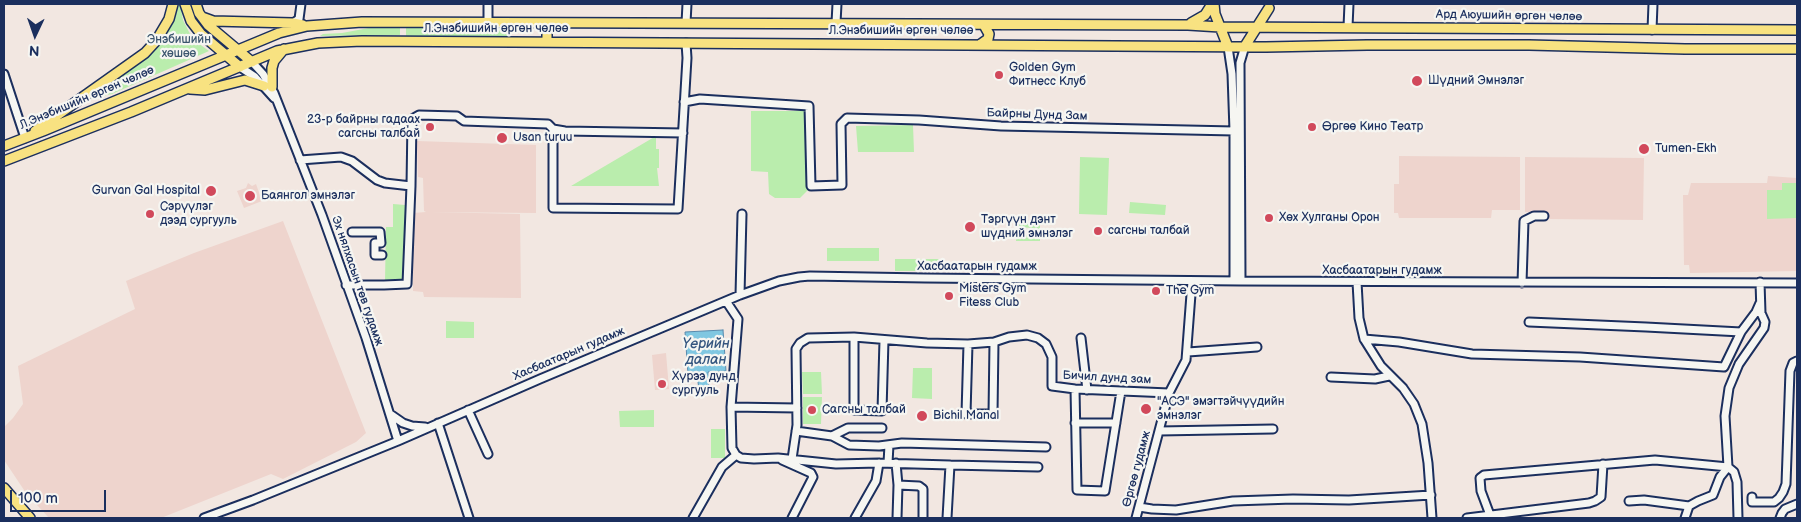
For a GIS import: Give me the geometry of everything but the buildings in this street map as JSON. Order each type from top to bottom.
[{"type":"main road","points":[[25,138],[145,53],[156,41],[169,19],[173,4]]},
{"type":"main road","points":[[185,4],[191,21],[201,34],[227,54],[240,67]]},
{"type":"main road","points":[[196,4],[199,13],[208,24],[252,62]]},
{"type":"main road","points":[[1188,25],[1205,15],[1213,4]]},
{"type":"main road","points":[[1213,4],[1228,47],[1529,45],[1685,49],[1797,49]]},
{"type":"main road","points":[[1245,46],[1268,6]]},
{"type":"main road","points":[[1268,6],[1270,16],[1275,22],[1288,27]]},
{"type":"main road","points":[[202,17],[212,21],[293,23],[310,26],[313,36],[318,43]]},
{"type":"main road","name":"Л.Энэбишийн өргөн чөлөө","points":[[4,146],[238,49],[279,33],[310,26],[362,22],[488,21],[547,23],[1188,25],[1220,27]]},
{"type":"main road","points":[[547,23],[547,42]]},
{"type":"main road","points":[[981,44],[988,38],[989,34],[984,25]]},
{"type":"main road","name":"Ард Аюушийн өргөн чөлөө","points":[[1220,27],[1797,30]]},
{"type":"main road","points":[[1529,45],[1538,38],[1535,28]]},
{"type":"main road","name":"Л.Энэбишийн өргөн чөлөө","points":[[4,161],[188,89],[285,48],[318,43],[362,41],[1228,47]]},
{"type":"main road","points":[[188,89],[205,90],[245,80],[268,87],[274,61],[285,48]]},
{"type":"main road","points":[[43,131],[51,136],[50,143]]},
{"type":"main road","points":[[4,488],[28,518]]},
{"type":"street","points":[[293,23],[299,19],[301,4]]},
{"type":"street","points":[[488,4],[488,21]]},
{"type":"street","points":[[686,23],[687,4]]},
{"type":"street","points":[[836,23],[837,4]]},
{"type":"street","points":[[1348,27],[1349,4]]},
{"type":"street","points":[[1652,30],[1654,4]]},
{"type":"street","points":[[553,129],[553,208],[678,210],[686,43]]},
{"type":"street","points":[[1237,281],[1240,63],[1245,46]]},
{"type":"street","points":[[1228,47],[1232,63],[1237,281]]},
{"type":"street","points":[[252,62],[268,87]]},
{"type":"street","points":[[240,67],[268,87]]},
{"type":"street","points":[[4,74],[25,138]]},
{"type":"street","name":"Эх нялхасын төв гудамж","points":[[268,87],[278,102],[366,338],[387,411],[398,441]]},
{"type":"street","name":"Байрны Дунд Зам","points":[[684,102],[700,99],[809,106],[811,186],[842,185],[841,124],[846,118],[919,120],[1001,126],[1234,131]]},
{"type":"street","points":[[346,285],[407,284],[412,119],[419,115],[457,116],[464,121],[548,124],[553,129],[565,132],[683,133]]},
{"type":"street","points":[[300,160],[341,157],[352,161],[377,180],[385,183],[411,186]]},
{"type":"street","points":[[740,295],[742,214]]},
{"type":"street","points":[[1522,282],[1524,222],[1534,216],[1544,216]]},
{"type":"street","points":[[352,232],[380,232],[381,243],[375,243],[375,255],[382,255]]},
{"type":"street","name":"Хасбаатарын гудамж","points":[[204,518],[398,441],[434,424],[779,280],[810,276],[1357,282],[1797,283]]},
{"type":"street","name":"Өргөө гудамж","points":[[1136,518],[1169,393],[1182,370],[1188,352],[1192,280]]},
{"type":"street","points":[[1357,282],[1364,339],[1371,353],[1389,376],[1409,396],[1422,424],[1432,518]]},
{"type":"street","points":[[1630,501],[1644,500],[1689,506],[1714,495],[1720,477],[1728,467],[1725,416],[1730,388],[1739,364],[1764,328],[1765,322],[1761,313],[1760,303],[1760,282]]},
{"type":"street","points":[[726,301],[738,319],[731,407],[732,448],[736,455],[741,458],[778,458],[836,464],[892,463],[1038,467]]},
{"type":"street","points":[[1364,339],[1399,342],[1472,354],[1580,357],[1724,366],[1741,332],[1756,312],[1760,303]]},
{"type":"street","points":[[1529,322],[1741,332]]},
{"type":"street","name":"Бичил дунд зам","points":[[792,459],[797,408],[796,349],[800,343],[808,338],[854,337],[927,343],[968,344],[994,342],[1009,337],[1027,335],[1038,338],[1046,344],[1052,357],[1052,386],[1088,390],[1169,393]]},
{"type":"street","points":[[854,337],[854,410],[882,411],[884,340]]},
{"type":"street","points":[[1081,338],[1088,390]]},
{"type":"street","points":[[968,344],[966,414],[993,414],[994,342]]},
{"type":"street","points":[[1188,352],[1257,347]]},
{"type":"street","points":[[1752,497],[1752,502],[1774,502],[1783,492],[1786,484],[1790,371],[1793,363],[1797,361]]},
{"type":"street","points":[[1331,376],[1375,380],[1389,376]]},
{"type":"street","points":[[1074,389],[1077,490],[1105,491],[1121,391]]},
{"type":"street","points":[[731,407],[797,408]]},
{"type":"street","points":[[468,410],[488,454]]},
{"type":"street","points":[[387,411],[403,424],[421,427],[434,424],[469,518]]},
{"type":"street","points":[[1075,423],[1116,423]]},
{"type":"street","points":[[832,436],[848,428],[882,428]]},
{"type":"street","points":[[1159,431],[1273,429]]},
{"type":"street","points":[[796,431],[832,436],[849,445],[889,445],[902,443],[1046,447]]},
{"type":"street","points":[[889,445],[898,485],[897,518]]},
{"type":"street","points":[[693,518],[722,467],[736,455]]},
{"type":"street","points":[[778,458],[811,473],[813,477],[792,518]]},
{"type":"street","points":[[1490,515],[1481,491],[1480,478],[1484,476],[1655,460],[1728,467],[1734,472],[1737,482],[1738,518]]},
{"type":"street","points":[[856,518],[876,481],[879,463]]},
{"type":"street","points":[[1466,518],[1595,501],[1600,497],[1604,464]]},
{"type":"street","points":[[947,518],[950,465]]},
{"type":"street","points":[[898,485],[919,486],[923,489],[924,518]]},
{"type":"street","points":[[1139,507],[1176,510],[1233,501],[1349,500],[1431,495]]},
{"type":"street","points":[[1780,518],[1785,509],[1797,504]]},
{"type":"street","points":[[1685,518],[1689,506]]},
{"type":"shaded area","points":[[417,141],[536,145],[536,213],[431,212],[520,214],[521,298],[424,297],[423,292],[413,291],[413,213],[426,212],[424,211],[423,178],[418,177]]},
{"type":"shaded area","points":[[1399,156],[1520,157],[1520,210],[1492,210],[1491,218],[1399,218],[1398,213],[1394,213],[1394,184],[1399,184]]},
{"type":"shaded area","points":[[1525,157],[1644,158],[1643,220],[1547,219],[1547,212],[1525,212]]},
{"type":"shaded area","points":[[1768,176],[1797,178],[1797,271],[1690,273],[1689,265],[1684,265],[1683,195],[1688,195],[1691,183],[1767,183]]},
{"type":"shaded area","name":"Баянгол эмнэлэг","points":[[248,183],[252,186],[256,184],[262,201],[244,208],[237,191],[246,188]]},
{"type":"shaded area","points":[[283,221],[366,433],[356,442],[283,479],[271,474],[161,518],[49,518],[26,493],[4,460],[4,427],[23,404],[18,366],[135,309],[126,281],[194,253]]},
{"type":"shaded area","points":[[666,353],[669,389],[655,390],[652,355]]},
{"type":"green space","name":"Энэбишийн хөшөө","points":[[178,4],[180,4],[183,20],[189,32],[198,43],[209,51],[112,94],[90,99],[153,52],[167,34],[176,14]]},
{"type":"green space","points":[[374,27],[400,27],[400,35],[320,36],[323,34],[342,33]]},
{"type":"green space","points":[[406,27],[507,27],[507,36],[406,36]]},
{"type":"green space","points":[[751,111],[806,111],[808,190],[800,198],[775,198],[769,194],[768,172],[751,171]]},
{"type":"green space","points":[[913,125],[914,152],[858,152],[856,126]]},
{"type":"green space","points":[[656,136],[656,149],[659,149],[659,168],[657,168],[659,186],[571,186]]},
{"type":"green space","points":[[1080,157],[1109,158],[1107,215],[1079,214]]},
{"type":"green space","points":[[1782,183],[1797,183],[1797,218],[1767,219],[1767,190],[1782,190]]},
{"type":"green space","points":[[1130,202],[1166,205],[1165,215],[1129,213]]},
{"type":"green space","points":[[393,204],[405,205],[405,277],[400,281],[385,281],[386,227],[393,227]]},
{"type":"green space","points":[[1016,223],[1040,223],[1040,241],[1016,241],[1016,235],[1034,235],[1034,228],[1016,227]]},
{"type":"green space","points":[[827,248],[879,248],[879,261],[827,261]]},
{"type":"green space","points":[[895,259],[943,259],[943,271],[895,271]]},
{"type":"green space","points":[[446,321],[474,322],[474,338],[446,338]]},
{"type":"green space","points":[[913,368],[932,368],[932,399],[912,398]]},
{"type":"green space","points":[[802,372],[821,372],[822,394],[803,394]]},
{"type":"green space","name":"Сагсны талбай","points":[[803,397],[822,397],[821,424],[803,424]]},
{"type":"green space","points":[[654,410],[654,427],[620,427],[619,411]]},
{"type":"green space","points":[[711,429],[725,429],[725,458],[711,458]]},
{"type":"water","name":"Үерийн далан","points":[[723,330],[726,371],[708,372],[709,389],[699,390],[697,374],[688,374],[685,332]]},
{"type":"place","name":"Golden Gym Фитнесс Клуб","points":[[999,75]]},
{"type":"place","name":"Шүдний Эмнэлэг","points":[[1417,81]]},
{"type":"place","name":"23-р байрны гадаах сагсны талбай","points":[[430,127]]},
{"type":"place","name":"Өргөө Кино Театр","points":[[1312,127]]},
{"type":"place","name":"Usan turuu","points":[[502,138]]},
{"type":"place","name":"Tumen-Ekh","points":[[1644,149]]},
{"type":"place","name":"Gurvan Gal Hospital","points":[[211,191]]},
{"type":"place","name":"Баянгол эмнэлэг","points":[[250,196]]},
{"type":"place","name":"Сэрүүлэг дээд сургууль","points":[[150,214]]},
{"type":"place","name":"Хөх Хулганы Орон","points":[[1269,218]]},
{"type":"place","name":"Тэргүүн дэнт шүдний эмнэлэг","points":[[970,227]]},
{"type":"place","name":"сагсны талбай","points":[[1098,231]]},
{"type":"place","name":"The Gym","points":[[1156,291]]},
{"type":"place","name":"Misters Gym Fitess Club","points":[[949,296]]},
{"type":"place","name":"Хүрээ дунд сургууль","points":[[662,384]]},
{"type":"place","name":"\"АСЭ\" эмэгтэйчүүдийн эмнэлэг","points":[[1146,409]]},
{"type":"place","name":"Сагсны талбай","points":[[812,410]]},
{"type":"place","name":"Bichil Manal","points":[[922,416]]}]
